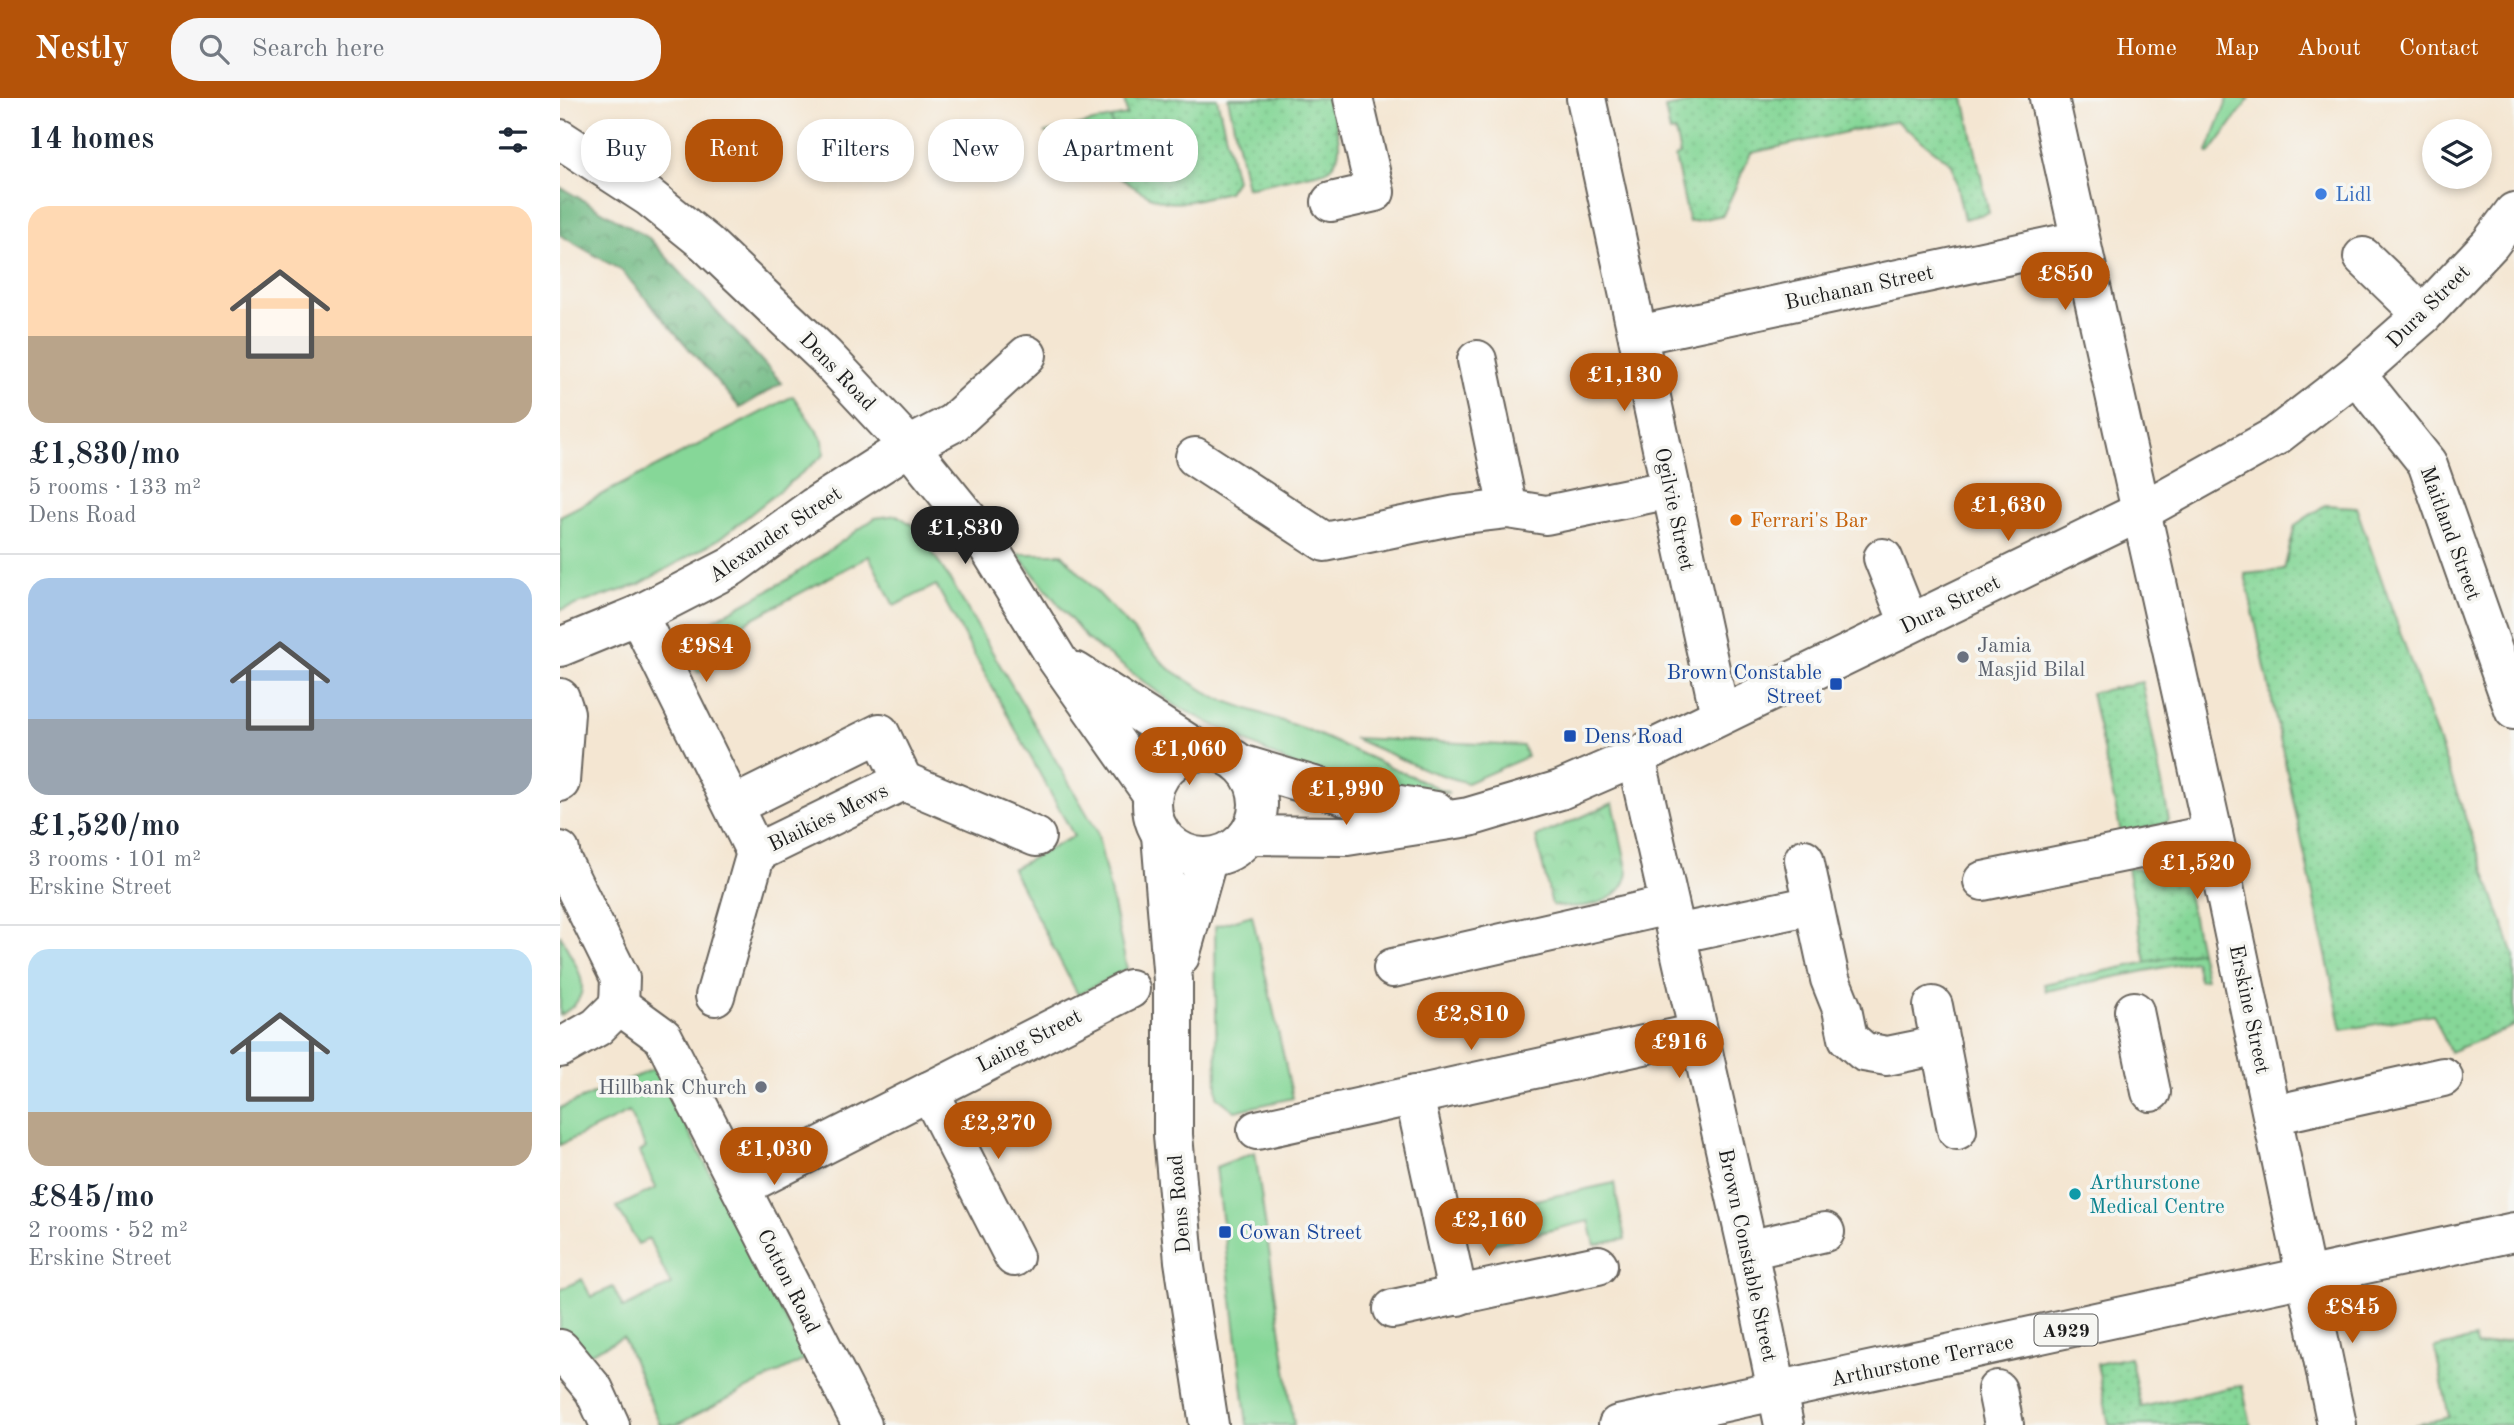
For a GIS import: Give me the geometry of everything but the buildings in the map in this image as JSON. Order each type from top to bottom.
[{"type":"street","points":[[1331,202],[1375,192],[1353,98]]},
{"type":"street","name":"Ogilvie Street","points":[[1586,98],[1720,715]]},
{"type":"street","name":"Erskine Street","points":[[2049,98],[2213,834],[2337,1425]]},
{"type":"street","name":"Dens Road","points":[[560,139],[649,197],[706,243],[825,356],[909,446],[981,535],[1057,659],[1152,794],[1154,823],[1161,835],[1173,981],[1173,1135],[1184,1261],[1209,1425]]},
{"type":"street","name":"Dura Street","points":[[1248,835],[1347,836],[1469,817],[1560,790],[1636,757],[2140,512],[2276,436],[2356,374],[2423,315],[2490,244],[2514,212]]},
{"type":"street","name":"Buchanan Street","points":[[1638,335],[2080,240]]},
{"type":"street","points":[[2362,257],[2423,315]]},
{"type":"street","name":"Alexander Street","points":[[560,647],[638,615],[732,567],[814,507],[909,446],[953,423],[1027,355]]},
{"type":"street","points":[[1477,360],[1508,509]]},
{"type":"street","name":"Maitland Street","points":[[2356,374],[2427,463],[2514,710]]},
{"type":"street","points":[[1195,457],[1325,542],[1456,515],[1508,509],[1546,515],[1671,489]]},
{"type":"street","points":[[1883,558],[1909,624]]},
{"type":"street","name":"Blaikies Mews","points":[[638,615],[756,853],[903,780],[880,733],[733,806]]},
{"type":"street","name":"Dens Road","points":[[1057,659],[1198,750],[1228,755],[1240,764]]},
{"type":"street","points":[[560,698],[565,713],[560,782]]},
{"type":"street","points":[[1152,794],[1158,778],[1168,765],[1198,750]]},
{"type":"street","name":"Brown Constable Street","points":[[1636,757],[1748,1250],[1780,1408]]},
{"type":"street","points":[[1161,835],[1182,852],[1208,857],[1237,846],[1248,835],[1257,813],[1256,790],[1240,764]]},
{"type":"street","name":"Dura Street","points":[[1240,764],[1351,797],[1469,817]]},
{"type":"street","points":[[903,780],[1036,837]]},
{"type":"street","points":[[1983,881],[2213,834]]},
{"type":"street","points":[[560,851],[561,859],[620,978],[619,1005],[597,1027],[560,1048]]},
{"type":"street","points":[[715,996],[756,853]]},
{"type":"street","name":"Dens Road","points":[[1173,981],[1208,857]]},
{"type":"street","points":[[1804,859],[1830,979],[1842,1009],[1848,1038],[1864,1052],[1887,1056],[1941,1045]]},
{"type":"street","points":[[1393,968],[1673,919],[1813,905]]},
{"type":"street","name":"Laing Street","points":[[741,1187],[1130,989]]},
{"type":"street","name":"Cotton Road","points":[[619,1005],[663,1037],[862,1425]]},
{"type":"street","points":[[1933,1006],[1957,1130]]},
{"type":"street","points":[[2134,1011],[2151,1092]]},
{"type":"street","points":[[1257,1130],[1698,1033]]},
{"type":"street","points":[[2273,1115],[2442,1077]]},
{"type":"street","points":[[929,1091],[1014,1257]]},
{"type":"street","points":[[1414,1095],[1458,1296]]},
{"type":"street","points":[[1748,1250],[1825,1231]]},
{"type":"street","name":"Arthurstone Terrace","points":[[1618,1425],[1780,1408],[2308,1278],[2514,1232]]},
{"type":"street","points":[[1393,1309],[1598,1265]]},
{"type":"street","points":[[560,1349],[594,1390],[610,1425]]},
{"type":"green space","points":[[1124,98],[1217,98],[1236,180],[1228,192],[1175,203],[1153,198],[1126,182],[1198,182],[1198,119],[1111,118],[1127,115]]},
{"type":"green space","points":[[1228,98],[1329,98],[1339,138],[1337,157],[1333,165],[1325,171],[1247,188]]},
{"type":"green space","points":[[1715,98],[1964,98],[1989,213],[1964,219],[1952,164],[1896,121],[1751,153],[1723,215],[1689,222],[1675,157],[1680,155],[1675,131],[1670,132],[1665,108]]},
{"type":"green space","points":[[2228,98],[2250,98],[2209,154],[2207,152]]},
{"type":"green space","points":[[560,187],[649,238],[782,383],[740,408],[622,271],[560,235]]},
{"type":"green space","points":[[793,396],[823,440],[824,455],[721,538],[638,585],[560,610],[560,516]]},
{"type":"green space","points":[[2325,505],[2356,507],[2514,955],[2514,1026],[2450,1052],[2433,1014],[2342,1030],[2245,574],[2284,570],[2295,525]]},
{"type":"green space","points":[[897,515],[917,528],[952,583],[1097,831],[1127,969],[1078,995],[1012,869],[1074,836],[936,585],[894,606],[869,556],[713,640],[724,661],[698,672],[686,656],[694,631],[787,580],[875,518]]},
{"type":"green space","points":[[1017,554],[1062,554],[1167,667],[1214,697],[1308,730],[1449,793],[1368,787],[1295,766],[1176,706],[1087,639]]},
{"type":"green space","points":[[2142,682],[2169,820],[2164,824],[2121,833],[2091,693]]},
{"type":"green space","points":[[1353,738],[1523,746],[1527,757],[1467,783],[1426,770]]},
{"type":"green space","points":[[1613,803],[1628,872],[1625,883],[1609,898],[1598,903],[1574,907],[1552,905],[1536,837]]},
{"type":"green space","points":[[2127,868],[2155,871],[2173,868],[2184,875],[2200,951],[2146,962]]},
{"type":"green space","points":[[1252,915],[1293,1098],[1235,1111],[1217,1097],[1215,926]]},
{"type":"green space","points":[[560,934],[577,968],[582,988],[572,1007],[560,1015]]},
{"type":"green space","points":[[2200,951],[2206,979],[2199,980],[2195,961],[2046,991],[2044,984]]},
{"type":"green space","points":[[656,1068],[806,1359],[676,1425],[660,1425],[623,1337],[585,1356],[560,1331],[560,1290],[582,1279],[591,1297],[613,1287],[623,1308],[671,1285],[649,1239],[638,1244],[617,1207],[656,1188],[639,1152],[646,1148],[629,1112],[560,1145],[560,1108]]},
{"type":"green space","points":[[1255,1152],[1294,1425],[1247,1425],[1216,1167]]},
{"type":"green space","points":[[1614,1183],[1625,1239],[1595,1245],[1589,1221],[1493,1244],[1486,1211]]},
{"type":"green space","points":[[2474,1339],[2477,1347],[2514,1339],[2514,1425],[2414,1425],[2449,1417],[2435,1348]]},
{"type":"green space","points":[[2130,1357],[2141,1407],[2242,1385],[2251,1425],[2109,1425],[2097,1364]]},
{"type":"place","name":"Lidl","points":[[2321,194]]},
{"type":"place","name":"Ferrari's Bar","points":[[1736,520]]},
{"type":"place","name":"Jamia Masjid Bilal","points":[[1963,657]]},
{"type":"place","name":"Brown Constable Street","points":[[1836,684]]},
{"type":"place","name":"Dens Road","points":[[1570,736]]},
{"type":"place","name":"Hillbank Church","points":[[761,1087]]},
{"type":"place","name":"Arthurstone Medical Centre","points":[[2075,1194]]},
{"type":"place","name":"Cowan Street","points":[[1225,1232]]}]
